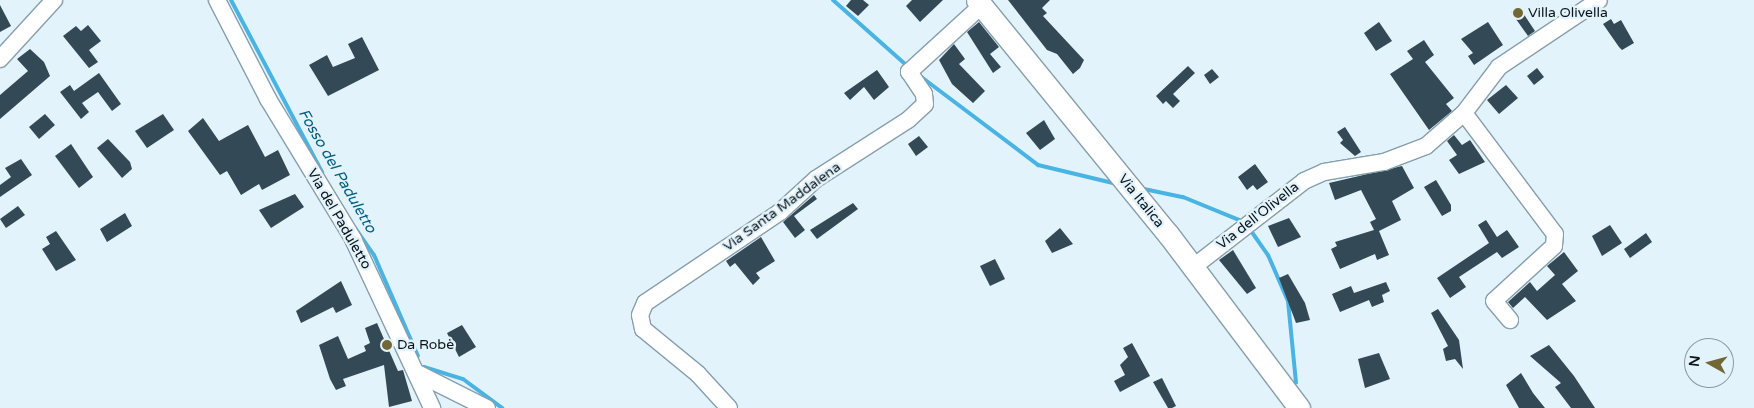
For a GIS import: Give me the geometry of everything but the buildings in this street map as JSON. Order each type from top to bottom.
[{"type":"main road","name":"Via Italica","points":[[979,3],[1192,268],[1299,408]]},
{"type":"street","points":[[0,59],[54,0]]},
{"type":"street","name":"Via del Paduletto","points":[[217,0],[268,99],[354,239],[419,374],[432,408]]},
{"type":"street","name":"Via dell'Olivella","points":[[1192,268],[1304,181],[1324,172],[1384,162],[1426,146],[1464,113],[1499,67],[1599,0]]},
{"type":"street","name":"Via Santa Maddalena","points":[[729,408],[698,374],[643,329],[640,315],[645,303],[780,212],[816,179],[908,120],[925,104],[924,94],[912,68],[979,3]]},
{"type":"street","points":[[1464,113],[1555,234],[1554,246],[1494,300],[1510,320]]},
{"type":"street","points":[[419,374],[487,408]]},
{"type":"waterway","name":"Fosso del Paduletto","points":[[231,0],[322,172]]},
{"type":"waterway","points":[[833,0],[905,64]]},
{"type":"waterway","points":[[920,76],[1038,165],[1113,183]]},
{"type":"waterway","points":[[1144,189],[1183,197],[1239,220]]},
{"type":"waterway","name":"Fosso del Paduletto","points":[[355,228],[374,255],[418,356]]},
{"type":"waterway","points":[[1249,228],[1268,255],[1288,301],[1296,383]]},
{"type":"waterway","name":"Fosso del Paduletto","points":[[424,367],[463,379],[502,408]]},
{"type":"place","name":"Villa Olivella","points":[[1518,13]]},
{"type":"place","name":"Da Robè","points":[[387,345]]}]
